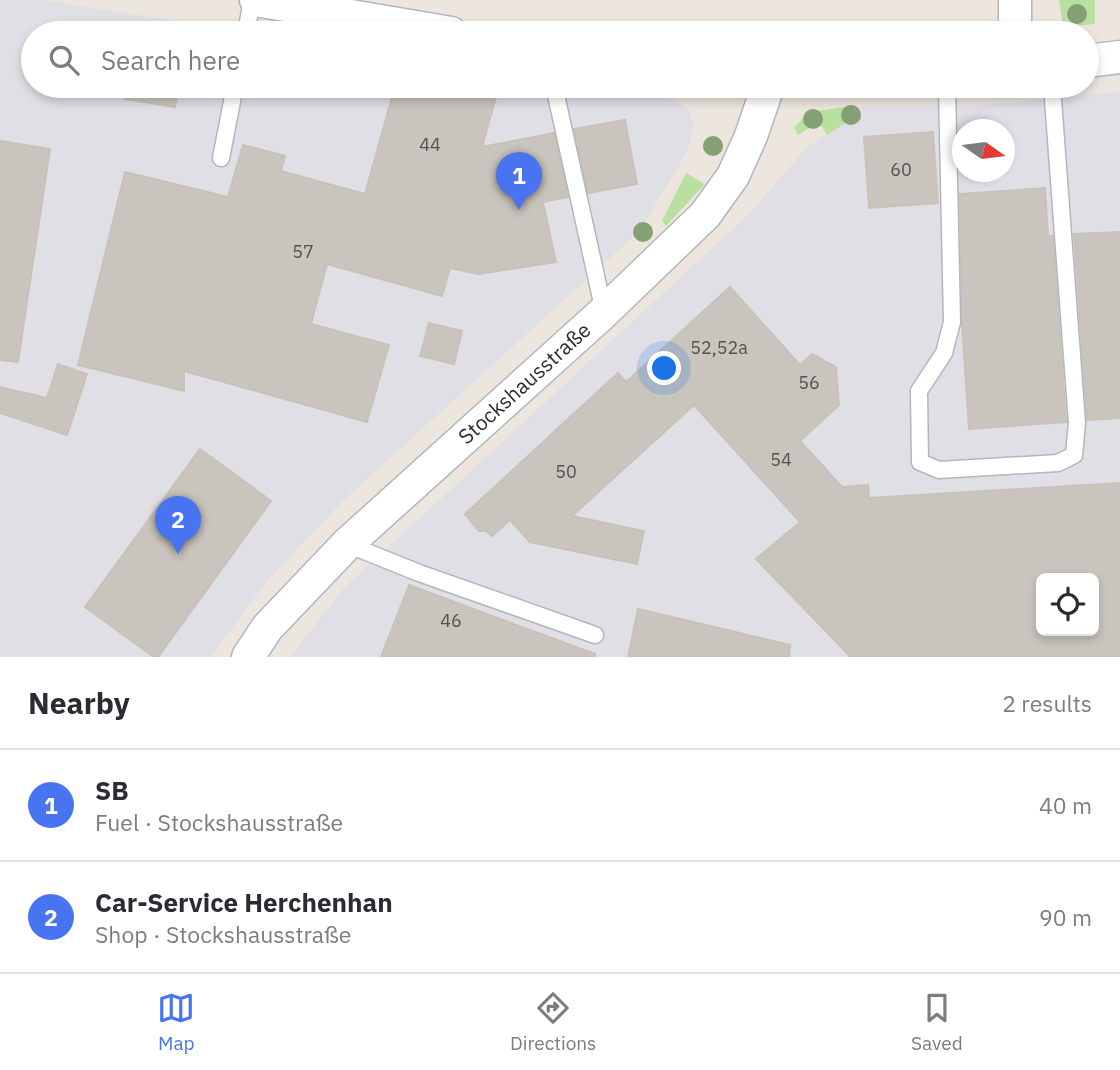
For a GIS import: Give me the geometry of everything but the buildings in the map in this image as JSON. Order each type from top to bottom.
[{"type":"street","points":[[254,0],[379,21]]},
{"type":"street","points":[[1015,0],[1015,21]]},
{"type":"street","points":[[1099,60],[1120,57]]},
{"type":"street","name":"Stockshausstraße","points":[[248,657],[267,628],[347,544],[604,312],[705,215],[733,176],[764,98]]},
{"type":"lane","points":[[249,21],[254,0]]},
{"type":"lane","points":[[221,158],[233,98]]},
{"type":"lane","points":[[557,98],[604,312]]},
{"type":"lane","points":[[947,98],[952,322],[944,353],[919,391],[920,462],[939,470],[1058,463],[1074,455],[1077,424],[1053,98]]},
{"type":"lane","points":[[347,544],[419,573],[595,635]]},
{"type":"shaded area","points":[[0,0],[42,0],[178,21],[21,21],[21,98],[667,98],[688,109],[694,123],[686,154],[648,217],[631,239],[343,501],[267,581],[211,657],[0,657]]},
{"type":"shaded area","points":[[1120,92],[1120,657],[290,657],[344,588],[749,214],[807,147],[847,122],[846,107],[983,105],[1057,98],[1099,98],[1099,94]]},
{"type":"green space","points":[[1059,0],[1095,0],[1095,21],[1062,21]]},
{"type":"green space","points":[[846,107],[847,122],[827,135],[819,122],[798,135],[794,128],[808,112]]},
{"type":"green space","points":[[686,173],[705,184],[666,226],[662,221]]},
{"type":"place","name":"SB","points":[[519,210]]},
{"type":"place","name":"Car-Service Herchenhan","points":[[178,554]]}]
